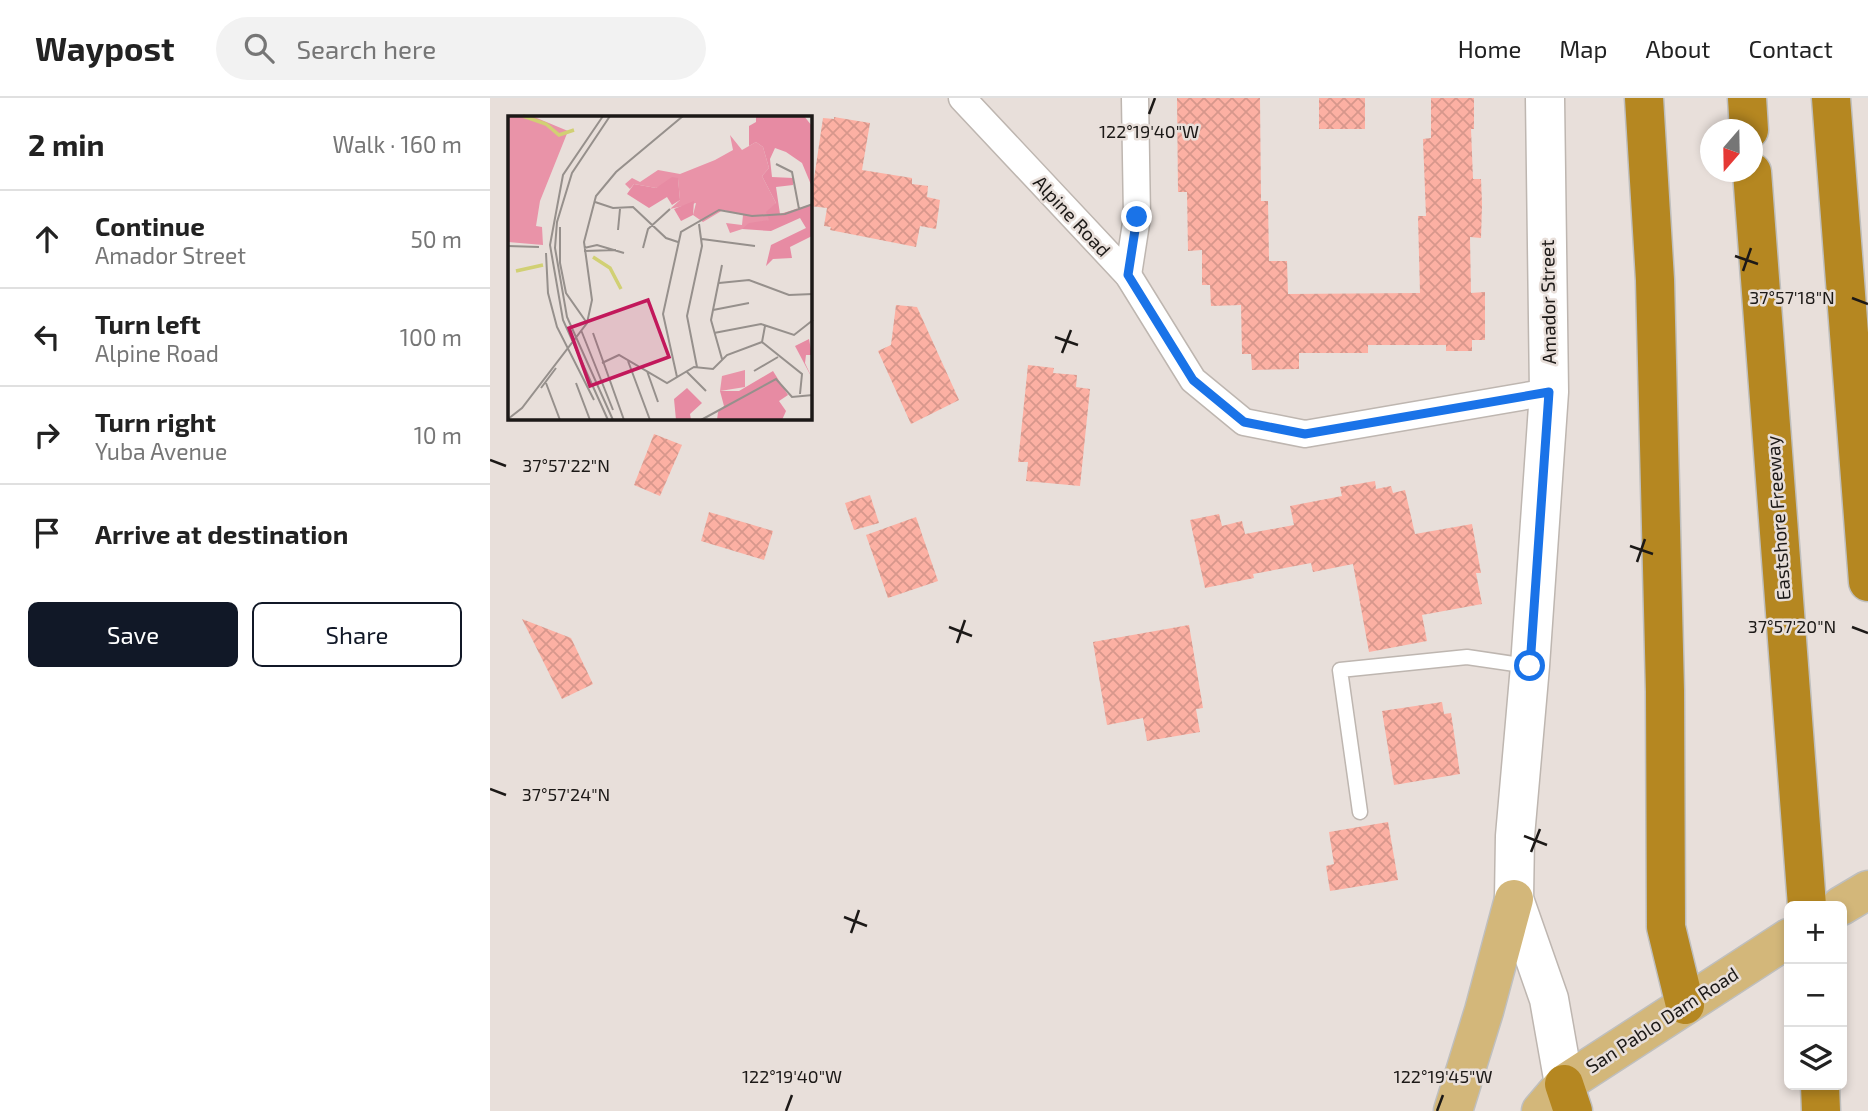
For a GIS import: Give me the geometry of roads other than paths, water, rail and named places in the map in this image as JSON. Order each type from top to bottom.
[{"type":"highway","points":[[1644,98],[1656,294],[1665,691],[1666,927],[1685,1005]]},
{"type":"highway","points":[[1746,98],[1748,119]]},
{"type":"highway","points":[[1831,98],[1868,582]]},
{"type":"highway","name":"Eastshore Freeway","points":[[1753,182],[1807,901]]},
{"type":"highway","points":[[1819,1090],[1821,1111]]},
{"type":"main road","points":[[1847,902],[1868,890]]},
{"type":"main road","points":[[1453,1111],[1484,1011],[1514,899]]},
{"type":"main road","name":"San Pablo Dam Road","points":[[1559,1102],[1685,1005],[1784,941]]},
{"type":"street","name":"Alpine Road","points":[[962,98],[1128,275],[1193,380],[1244,422],[1305,434],[1549,392]]},
{"type":"street","points":[[1128,275],[1137,217],[1135,98]]},
{"type":"street","name":"Amador Street","points":[[1545,98],[1549,392],[1515,836],[1514,899],[1549,999],[1559,1102]]},
{"type":"lane","points":[[1360,812],[1340,670],[1467,657],[1530,666]]}]
